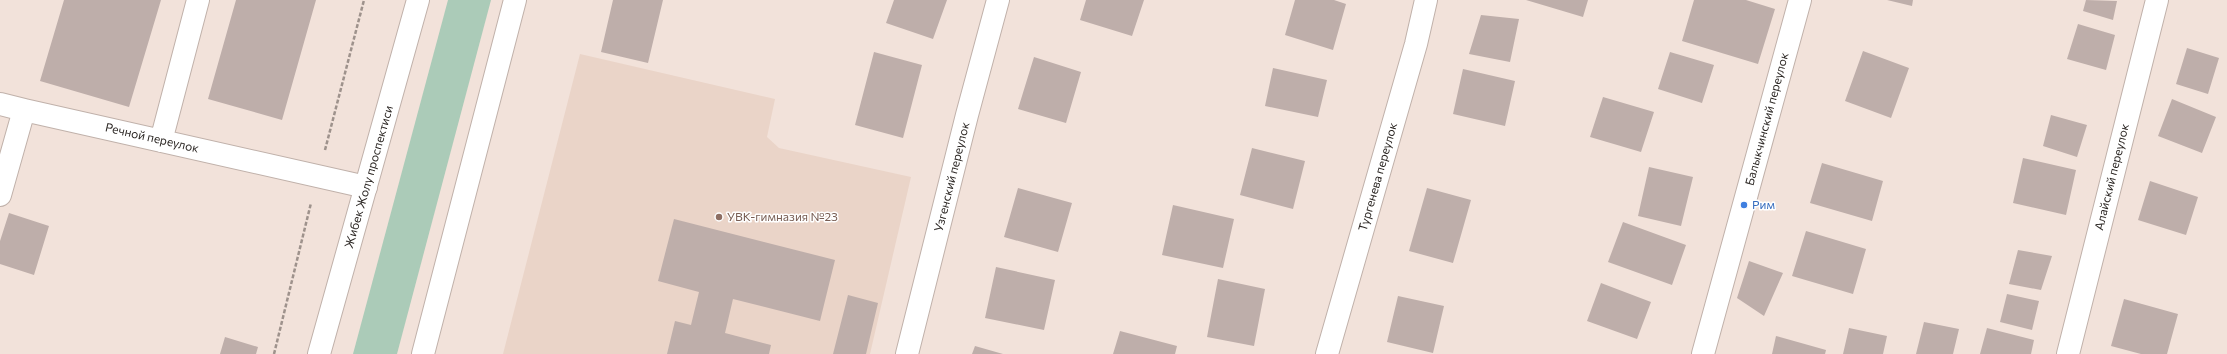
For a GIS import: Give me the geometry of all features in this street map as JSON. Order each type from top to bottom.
[{"type":"street","points":[[161,141],[198,0]]},
{"type":"street","name":"Жибек Жолу проспектиси","points":[[319,354],[418,0]]},
{"type":"street","points":[[422,354],[515,0]]},
{"type":"street","name":"Узгенский переулок","points":[[907,354],[967,114],[998,0]]},
{"type":"street","name":"Тургенева переулок","points":[[1327,354],[1416,44],[1426,0]]},
{"type":"street","name":"Балыкчинский переулок","points":[[1703,354],[1800,0]]},
{"type":"street","name":"Алайский переулок","points":[[2068,354],[2157,0]]},
{"type":"street","name":"Речной переулок","points":[[0,104],[366,187]]},
{"type":"street","points":[[0,195],[24,110]]},
{"type":"shaded area","name":"УВК-гимназия №23","points":[[580,54],[775,99],[767,137],[779,148],[911,177],[870,354],[503,354]]},
{"type":"green space","points":[[448,0],[491,0],[397,354],[353,354]]},
{"type":"building","points":[[64,0],[161,0],[129,107],[40,81]]},
{"type":"building","points":[[236,0],[316,0],[282,120],[208,99]]},
{"type":"building","points":[[613,0],[663,0],[648,63],[601,52]]},
{"type":"building","points":[[894,0],[947,0],[933,39],[886,23]]},
{"type":"building","points":[[1086,0],[1144,0],[1132,36],[1080,20]]},
{"type":"building","points":[[1295,0],[1334,0],[1346,4],[1333,50],[1285,35]]},
{"type":"building","points":[[1526,0],[1588,0],[1583,17]]},
{"type":"building","points":[[1694,0],[1746,0],[1775,9],[1758,64],[1682,41]]},
{"type":"building","points":[[1887,0],[1913,0],[1912,6]]},
{"type":"building","points":[[2086,0],[2117,1],[2113,20],[2083,11]]},
{"type":"building","points":[[1481,15],[1519,19],[1510,62],[1469,54]]},
{"type":"building","points":[[2078,24],[2115,35],[2106,70],[2067,59]]},
{"type":"building","points":[[2187,48],[2219,58],[2208,94],[2176,84]]},
{"type":"building","points":[[1863,51],[1909,68],[1891,118],[1845,101]]},
{"type":"building","points":[[874,52],[922,65],[903,138],[855,125]]},
{"type":"building","points":[[1670,52],[1714,65],[1702,103],[1658,89]]},
{"type":"building","points":[[1034,57],[1081,72],[1066,123],[1018,109]]},
{"type":"building","points":[[1273,68],[1327,80],[1318,117],[1265,106]]},
{"type":"building","points":[[1463,69],[1515,81],[1505,126],[1453,114]]},
{"type":"building","points":[[1603,97],[1654,112],[1641,152],[1590,137]]},
{"type":"building","points":[[2172,99],[2216,117],[2202,153],[2158,136]]},
{"type":"building","points":[[2051,115],[2087,125],[2077,157],[2043,146]]},
{"type":"building","points":[[1252,148],[1305,161],[1293,209],[1240,195]]},
{"type":"building","points":[[2023,158],[2076,170],[2066,215],[2013,203]]},
{"type":"building","points":[[1822,163],[1883,181],[1872,221],[1810,203]]},
{"type":"building","points":[[1649,167],[1693,177],[1681,226],[1638,216]]},
{"type":"building","points":[[2150,181],[2198,197],[2186,235],[2138,220]]},
{"type":"building","points":[[1018,188],[1072,203],[1058,252],[1004,237]]},
{"type":"building","points":[[1427,188],[1471,200],[1453,263],[1409,251]]},
{"type":"building","points":[[1173,205],[1234,219],[1223,268],[1162,255]]},
{"type":"building","points":[[9,213],[49,226],[34,275],[0,264],[0,241]]},
{"type":"building","points":[[674,219],[835,260],[820,321],[733,299],[725,333],[771,345],[769,354],[667,354],[675,321],[691,325],[699,292],[658,281]]},
{"type":"building","points":[[1623,222],[1686,245],[1672,285],[1608,262]]},
{"type":"building","points":[[1806,231],[1866,249],[1853,294],[1792,276]]},
{"type":"building","points":[[2018,250],[2052,256],[2041,290],[2009,284]]},
{"type":"building","points":[[1749,261],[1783,273],[1764,316],[1737,298]]},
{"type":"building","points":[[996,267],[1055,280],[1044,330],[985,318]]},
{"type":"building","points":[[1218,279],[1265,289],[1254,346],[1207,337]]},
{"type":"building","points":[[1601,283],[1651,302],[1637,339],[1587,321]]},
{"type":"building","points":[[2007,294],[2039,301],[2032,330],[2000,322]]},
{"type":"building","points":[[848,295],[878,303],[866,354],[833,354]]},
{"type":"building","points":[[1398,296],[1444,306],[1433,353],[1387,342]]},
{"type":"building","points":[[2124,299],[2178,314],[2167,354],[2141,354],[2111,346]]},
{"type":"building","points":[[1924,322],[1959,329],[1953,354],[1916,354]]},
{"type":"building","points":[[1849,328],[1887,336],[1883,354],[1843,354]]},
{"type":"building","points":[[1987,328],[2034,340],[2031,354],[1980,354]]},
{"type":"building","points":[[1120,331],[1177,346],[1175,354],[1113,354]]},
{"type":"building","points":[[1776,336],[1826,350],[1825,354],[1772,354]]},
{"type":"building","points":[[225,337],[258,347],[256,354],[220,354]]},
{"type":"building","points":[[975,346],[1003,354],[972,354]]},
{"type":"place","name":"Рим","points":[[1744,205]]},
{"type":"place","name":"УВК-гимназия №23","points":[[719,217]]}]
